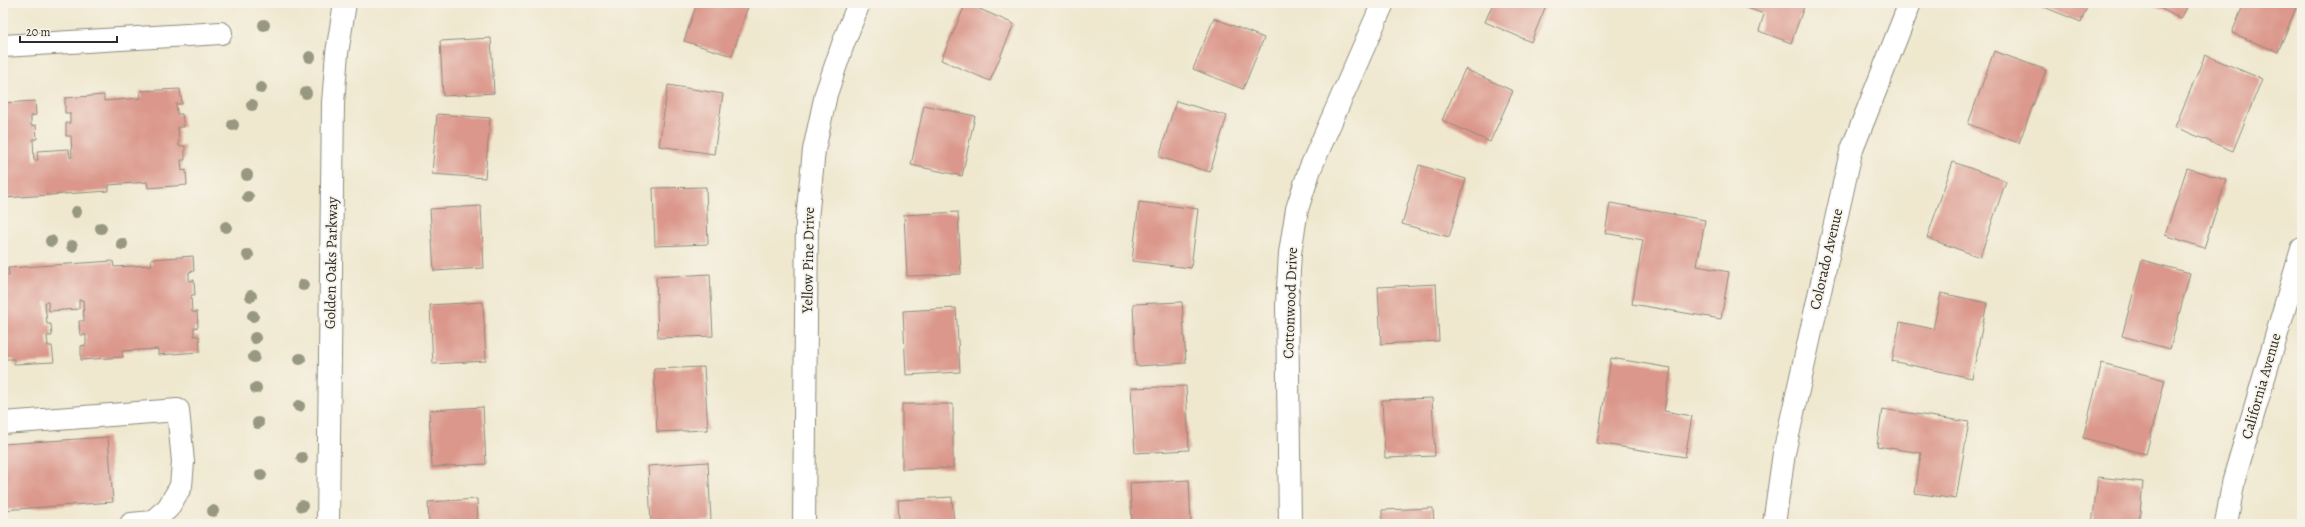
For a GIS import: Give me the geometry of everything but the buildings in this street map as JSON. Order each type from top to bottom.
[{"type":"street","name":"Golden Oaks Parkway","points":[[328,524],[333,103],[345,3]]},
{"type":"street","name":"Yellow Pine Drive","points":[[804,524],[807,219],[814,150],[826,94],[859,3]]},
{"type":"street","name":"Cottonwood Drive","points":[[1290,524],[1287,305],[1290,253],[1297,209],[1310,169],[1383,3]]},
{"type":"street","name":"Colorado Avenue","points":[[1774,524],[1784,454],[1851,152],[1910,3]]},
{"type":"street","points":[[3,46],[220,33]]},
{"type":"street","name":"California Avenue","points":[[2226,524],[2234,479],[2302,249]]},
{"type":"street","points":[[3,423],[178,410],[183,462],[182,486],[168,508],[152,522],[131,524]]}]
